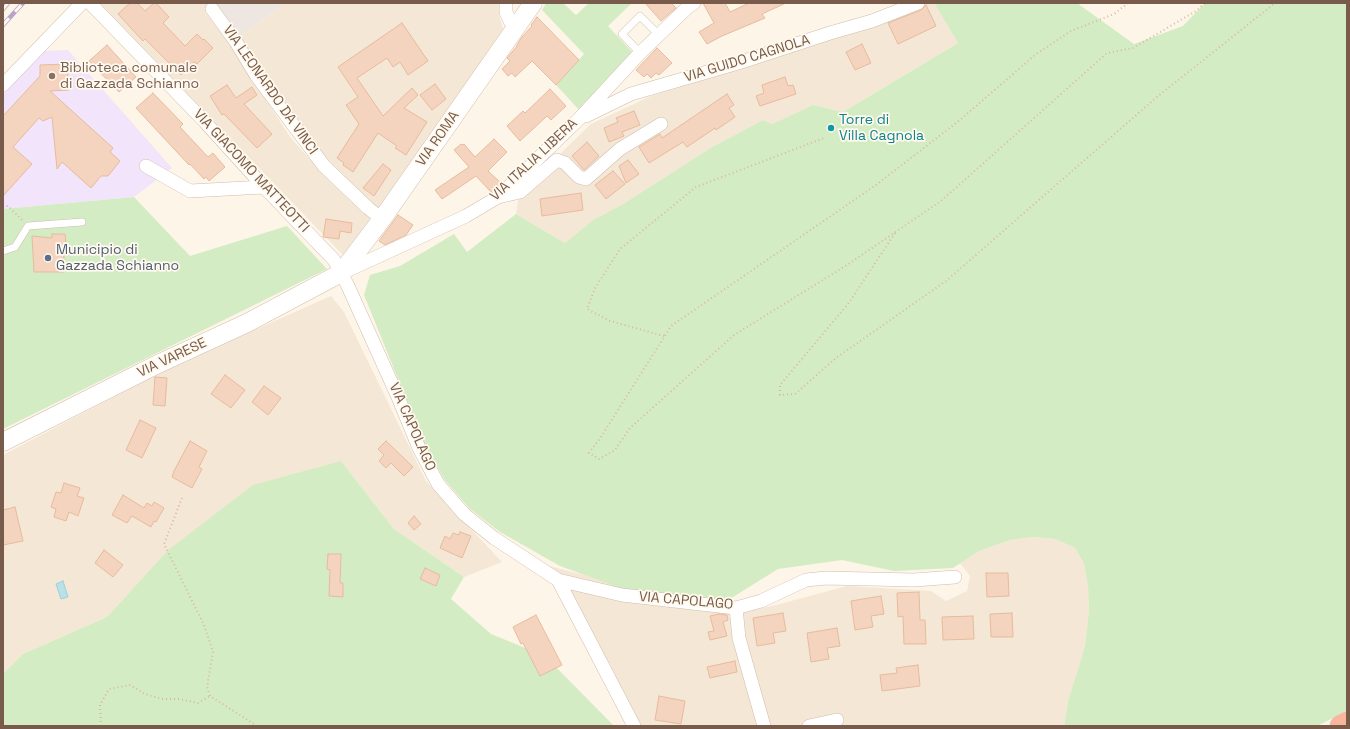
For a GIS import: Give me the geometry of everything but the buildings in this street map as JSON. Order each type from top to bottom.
[{"type":"highway","points":[[1341,726],[1347,722]]},
{"type":"main road","name":"VIA ROMA","points":[[341,273],[382,219],[533,3]]},
{"type":"main road","name":"VIA VARESE","points":[[3,442],[158,364],[247,323],[341,273]]},
{"type":"street","points":[[3,85],[82,3]]},
{"type":"street","name":"VIA GIACOMO MATTEOTTI","points":[[90,3],[205,122],[264,187],[334,260],[341,273]]},
{"type":"street","points":[[506,3],[506,12],[510,21],[516,26]]},
{"type":"street","name":"VIA GUIDO CAGNOLA","points":[[578,119],[631,94],[738,63],[830,33],[872,22],[918,3]]},
{"type":"street","name":"VIA ITALIA LIBERA","points":[[341,273],[466,216],[498,197],[578,119],[640,53],[689,4]]},
{"type":"street","name":"VIA LEONARDO DA VINCI","points":[[212,9],[236,42],[256,74],[324,166],[368,208],[382,219]]},
{"type":"street","points":[[498,197],[520,192],[557,160],[565,163],[579,177],[586,179],[620,149],[661,124]]},
{"type":"street","points":[[146,166],[190,191],[264,187]]},
{"type":"street","name":"VIA CAPOLAGO","points":[[341,273],[398,397],[419,448],[438,484],[464,514],[494,538],[558,580],[622,595],[736,608],[761,601],[806,580],[826,578],[914,580],[955,577]]},
{"type":"street","name":"VIA CAPOLAGO","points":[[558,580],[634,726]]},
{"type":"street","points":[[736,608],[739,638],[764,726]]},
{"type":"street","points":[[809,726],[837,720]]},
{"type":"lane","points":[[640,53],[622,34],[640,16],[659,35]]},
{"type":"lane","points":[[3,251],[15,247],[28,226],[82,222]]},
{"type":"path","points":[[1128,3],[1114,14],[1072,31],[1035,55],[960,120],[876,185],[671,326],[601,437],[589,453],[599,459],[615,450],[630,428],[734,335],[847,265],[941,201],[1107,53],[1133,48],[1196,11],[1205,3]]},
{"type":"path","points":[[895,232],[848,304],[780,385],[780,394],[796,394],[836,358],[946,281],[1157,97],[1275,3]]},
{"type":"path","points":[[664,336],[610,321],[587,309],[595,288],[620,249],[696,187],[824,138]]},
{"type":"path","points":[[3,204],[9,207],[28,226]]},
{"type":"path","points":[[182,498],[164,544],[204,625],[213,652],[207,687],[210,696],[257,726]]},
{"type":"path","points":[[101,726],[100,705],[109,689],[130,685],[145,694],[162,700],[179,700],[198,703],[210,696]]},
{"type":"shaded area","points":[[100,3],[211,3],[212,5],[205,12],[245,67],[290,137],[328,180],[370,219],[343,255]]},
{"type":"shaded area","points":[[211,3],[286,3],[236,39]]},
{"type":"shaded area","points":[[286,3],[499,3],[499,15],[503,29],[379,211],[311,142],[236,39]]},
{"type":"shaded area","points":[[924,3],[934,3],[958,43],[843,112],[813,105],[772,124],[763,120],[712,147],[623,204],[593,220],[565,243],[516,214],[518,201],[565,149],[591,124],[651,96],[731,71]]},
{"type":"shaded area","points":[[68,50],[172,168],[134,197],[3,209],[3,95],[40,51]]},
{"type":"shaded area","points":[[331,296],[344,312],[426,481],[502,562],[464,577],[394,529],[341,461],[167,551],[107,617],[23,654],[3,674],[3,455],[169,368]]},
{"type":"shaded area","points":[[1033,537],[1055,539],[1075,548],[1084,564],[1088,587],[1089,610],[1085,646],[1068,701],[1064,726],[638,726],[611,666],[549,566],[724,610],[742,613],[847,586],[931,591],[946,601],[967,591],[970,576],[960,563],[979,551],[1010,540]]},
{"type":"green space","points":[[546,3],[563,3],[576,15],[589,3],[632,3],[608,26],[633,53],[581,112],[556,85],[584,54],[542,10]]},
{"type":"green space","points":[[934,3],[1077,3],[1134,44],[1183,26],[1205,3],[1347,3],[1347,711],[1317,726],[1064,726],[1068,701],[1085,646],[1089,610],[1088,587],[1084,564],[1075,548],[1055,539],[1033,537],[1010,540],[979,551],[953,568],[894,571],[842,560],[778,569],[725,602],[623,589],[560,566],[500,532],[469,508],[444,479],[424,443],[364,295],[370,275],[400,266],[454,234],[467,252],[516,214],[565,243],[593,220],[623,204],[712,147],[763,120],[772,124],[813,105],[843,112],[958,43]]},
{"type":"green space","points":[[134,197],[190,256],[287,226],[327,269],[3,429],[3,209]]},
{"type":"green space","points":[[341,461],[394,529],[464,577],[451,599],[491,634],[545,656],[614,726],[4,726],[3,674],[23,654],[107,617],[167,551],[253,485]]},
{"type":"water","points":[[63,581],[68,597],[61,599],[56,584]]},
{"type":"railway","points":[[3,9],[8,3]]},
{"type":"railway","points":[[3,25],[23,3]]},
{"type":"place","name":"Biblioteca comunale di Gazzada Schianno","points":[[52,76]]},
{"type":"place","name":"Torre di Villa Cagnola","points":[[831,128]]},
{"type":"place","name":"Municipio di Gazzada Schianno","points":[[48,258]]}]
